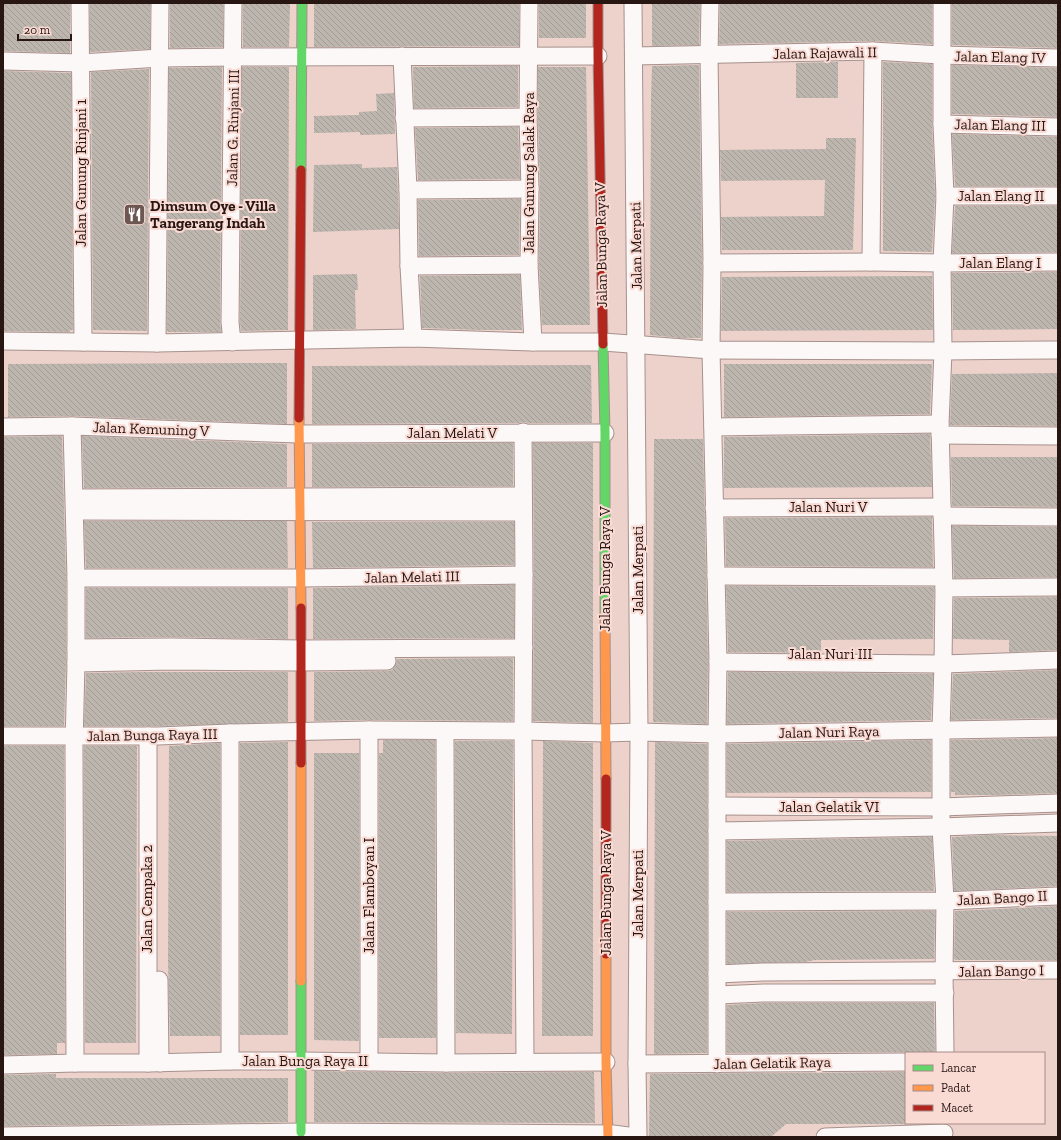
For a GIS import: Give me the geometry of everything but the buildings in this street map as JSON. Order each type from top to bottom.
[{"type":"street","name":"Jalan Gunung Rinjani 1","points":[[80,3],[83,342]]},
{"type":"street","points":[[157,343],[160,3]]},
{"type":"street","name":"Jalan G. Rinjani III","points":[[232,342],[230,322],[234,57],[233,3]]},
{"type":"street","points":[[300,1132],[301,656],[298,434],[302,3]]},
{"type":"street","name":"Jalan Gunung Salak Raya","points":[[529,3],[528,117],[530,265],[533,342]]},
{"type":"street","name":"Jalan Bunga Raya V","points":[[598,3],[604,433],[606,1062],[608,1136]]},
{"type":"street","name":"Jalan Merpati","points":[[633,3],[639,732],[637,1137]]},
{"type":"street","points":[[710,3],[709,55],[712,263],[711,350],[718,658],[717,1064]]},
{"type":"street","points":[[942,3],[942,124],[945,196],[942,263],[943,351],[940,429],[944,583],[941,827],[946,901],[944,972],[945,1052]]},
{"type":"street","points":[[871,262],[873,51]]},
{"type":"street","name":"Jalan Rajawali II","points":[[634,56],[873,51],[941,55]]},
{"type":"street","name":"Jalan Elang IV","points":[[941,55],[1058,58]]},
{"type":"street","points":[[3,61],[81,63],[160,58],[302,56],[598,56]]},
{"type":"street","points":[[402,56],[413,338]]},
{"type":"street","points":[[404,118],[528,117]]},
{"type":"street","name":"Jalan Elang III","points":[[942,124],[1058,126]]},
{"type":"street","points":[[408,190],[530,189]]},
{"type":"street","name":"Jalan Elang II","points":[[945,196],[1058,196]]},
{"type":"street","name":"Jalan Elang I","points":[[712,263],[1058,262]]},
{"type":"street","points":[[409,266],[530,265]]},
{"type":"street","points":[[3,341],[157,343],[413,338],[533,342],[603,342],[711,350],[1058,350]]},
{"type":"street","points":[[72,426],[76,578],[75,1063]]},
{"type":"street","name":"Jalan Kemuning V","points":[[3,427],[72,426],[298,434]]},
{"type":"street","points":[[713,427],[940,429],[1058,436]]},
{"type":"street","points":[[523,432],[525,1062]]},
{"type":"street","name":"Jalan Melati V","points":[[298,434],[523,432],[604,433]]},
{"type":"street","points":[[714,503],[942,506],[1058,517]]},
{"type":"street","points":[[75,504],[523,504]]},
{"type":"street","name":"Jalan Melati III","points":[[76,578],[300,578],[524,575]]},
{"type":"street","points":[[716,576],[1058,587]]},
{"type":"street","points":[[76,655],[171,654],[301,656],[524,654]]},
{"type":"street","name":"Jalan Nuri III","points":[[718,658],[1058,660]]},
{"type":"street","name":"Jalan Nuri Raya","points":[[523,731],[717,734],[1058,728]]},
{"type":"street","name":"Jalan Bunga Raya III","points":[[3,736],[153,736],[369,730],[523,731]]},
{"type":"street","name":"Jalan Flamboyan I","points":[[369,730],[369,1062]]},
{"type":"street","points":[[445,731],[446,1063]]},
{"type":"street","points":[[230,733],[230,1061]]},
{"type":"street","name":"Jalan Cempaka 2","points":[[153,736],[154,1063]]},
{"type":"street","name":"Jalan Gelatik VI","points":[[717,806],[941,807],[1058,803]]},
{"type":"street","points":[[717,831],[941,827],[1058,823]]},
{"type":"street","name":"Jalan Bango II","points":[[717,902],[946,901],[1058,896]]},
{"type":"street","name":"Jalan Bango I","points":[[718,974],[764,972],[944,972],[1058,970]]},
{"type":"street","points":[[764,972],[764,993]]},
{"type":"street","points":[[718,995],[764,993],[945,993]]},
{"type":"street","name":"Jalan Bunga Raya II","points":[[3,1065],[230,1061],[446,1063],[606,1062]]},
{"type":"street","name":"Jalan Gelatik Raya","points":[[637,1064],[905,1062]]},
{"type":"street","points":[[824,1137],[944,1131]]},
{"type":"street","points":[[3,1136],[300,1132],[366,1135],[637,1137]]},
{"type":"traffic: fast","points":[[301,170],[302,3]]},
{"type":"traffic: fast","points":[[603,344],[605,433],[605,614]]},
{"type":"traffic: fast","points":[[301,981],[301,1132]]},
{"type":"traffic: slow","points":[[299,418],[301,608]]},
{"type":"traffic: slow","points":[[605,614],[606,779]]},
{"type":"traffic: slow","points":[[301,763],[301,981]]},
{"type":"traffic: slow","points":[[606,954],[608,1137]]},
{"type":"traffic: jam","points":[[598,3],[603,344]]},
{"type":"traffic: jam","points":[[299,418],[301,170]]},
{"type":"traffic: jam","points":[[301,608],[301,763]]},
{"type":"traffic: jam","points":[[606,779],[606,954]]},
{"type":"place","name":"Dimsum Oye - Villa Tangerang Indah","points":[[134,215]]}]
